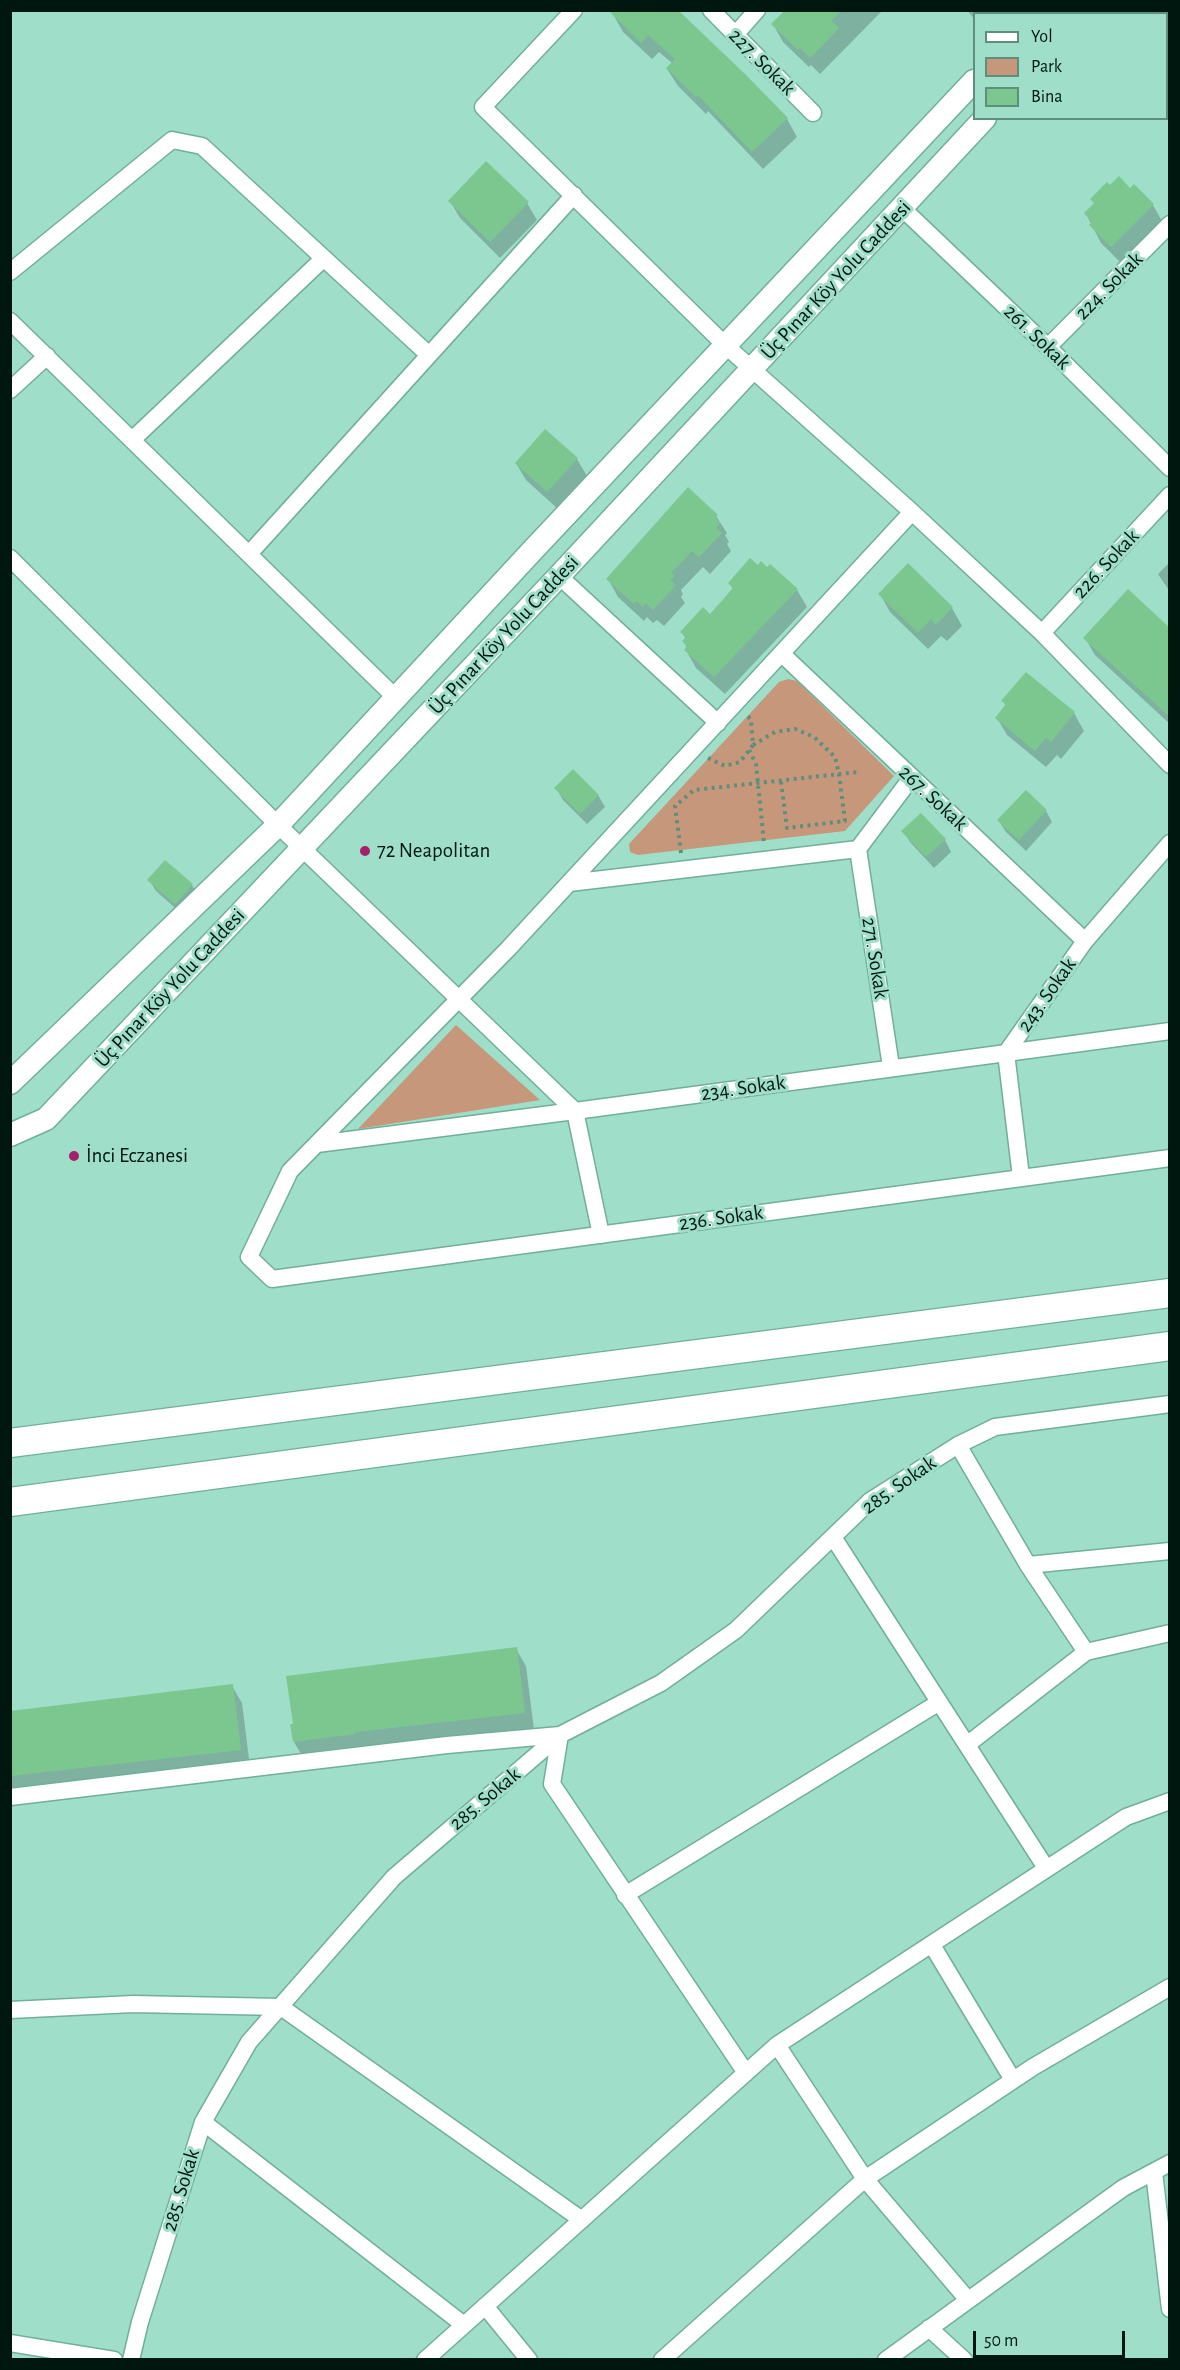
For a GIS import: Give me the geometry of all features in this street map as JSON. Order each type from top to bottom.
[{"type":"highway","points":[[10,1443],[1170,1293]]},
{"type":"highway","points":[[10,1502],[1170,1346]]},
{"type":"main road","name":"Üç Pınar Köy Yolu Caddesi","points":[[10,1083],[278,825],[532,551],[973,83]]},
{"type":"main road","name":"Üç Pınar Köy Yolu Caddesi","points":[[10,1135],[46,1119],[559,576],[983,120]]},
{"type":"street","points":[[574,10],[483,107],[725,345],[912,512],[1042,633],[1170,765]]},
{"type":"street","name":"227. Sokak","points":[[711,10],[813,113]]},
{"type":"street","points":[[735,35],[758,10]]},
{"type":"street","points":[[10,272],[172,140],[202,146],[429,356]]},
{"type":"street","points":[[249,554],[574,195]]},
{"type":"street","name":"261. Sokak","points":[[902,208],[1048,347],[1170,468]]},
{"type":"street","name":"224. Sokak","points":[[1048,347],[1170,224]]},
{"type":"street","points":[[132,440],[324,258]]},
{"type":"street","points":[[10,321],[397,699]]},
{"type":"street","points":[[10,390],[47,356]]},
{"type":"street","name":"226. Sokak","points":[[1042,633],[1170,495]]},
{"type":"street","points":[[317,1144],[569,883],[912,512]]},
{"type":"street","points":[[10,558],[302,849],[575,1111],[601,1235]]},
{"type":"street","points":[[559,576],[718,723]]},
{"type":"street","name":"267. Sokak","points":[[782,654],[1085,941]]},
{"type":"street","points":[[569,883],[858,849],[912,777]]},
{"type":"street","name":"243. Sokak","points":[[1021,1177],[1006,1053],[1085,941],[1170,843]]},
{"type":"street","name":"271. Sokak","points":[[858,849],[891,1067]]},
{"type":"street","name":"234. Sokak","points":[[317,1144],[1170,1031]]},
{"type":"street","name":"236. Sokak","points":[[317,1144],[290,1171],[249,1257],[272,1279],[1170,1158]]},
{"type":"street","name":"285. Sokak","points":[[131,2360],[140,2322],[203,2122],[249,2042],[394,1877],[560,1735],[661,1683],[736,1630],[870,1501],[958,1445],[995,1427],[1170,1404]]},
{"type":"street","points":[[958,1445],[1028,1565],[1086,1652]]},
{"type":"street","points":[[833,1537],[1046,1868]]},
{"type":"street","points":[[1028,1565],[1170,1551]]},
{"type":"street","points":[[968,1744],[1086,1652],[1170,1633]]},
{"type":"street","points":[[625,1895],[938,1703]]},
{"type":"street","points":[[10,1797],[447,1745],[560,1735],[552,1784],[746,2073]]},
{"type":"street","points":[[425,2360],[777,2045],[1126,1817],[1170,1801]]},
{"type":"street","points":[[932,1945],[1013,2080]]},
{"type":"street","points":[[662,2360],[865,2179],[1013,2080],[1170,1987]]},
{"type":"street","points":[[10,2010],[133,2004],[281,2007],[582,2220]]},
{"type":"street","points":[[777,2045],[865,2179],[968,2300]]},
{"type":"street","points":[[203,2122],[464,2325]]},
{"type":"street","points":[[886,2360],[1123,2188],[1170,2163]]},
{"type":"street","points":[[1154,2172],[1170,2309]]},
{"type":"street","points":[[485,2306],[529,2360]]},
{"type":"street","points":[[929,2328],[964,2360]]},
{"type":"street","points":[[10,2343],[114,2360]]},
{"type":"path","points":[[746,714],[751,720],[753,745]]},
{"type":"path","points":[[707,756],[711,761],[725,766],[740,762],[753,745],[775,732],[795,729],[814,737],[835,757],[845,821],[787,828],[781,782]]},
{"type":"path","points":[[749,750],[756,764],[764,844]]},
{"type":"path","points":[[681,854],[675,806],[694,790],[759,785],[858,772]]},
{"type":"green space","points":[[788,679],[797,681],[894,776],[845,831],[638,855],[630,852],[629,844],[779,682]]},
{"type":"green space","points":[[456,1025],[540,1100],[358,1129]]},
{"type":"building","points":[[608,10],[678,10],[788,118],[752,152],[698,95],[696,97],[666,68],[675,59],[648,35],[641,43]]},
{"type":"building","points":[[785,10],[842,10],[831,21],[839,28],[810,58],[800,48],[798,50],[771,24]]},
{"type":"building","points":[[486,161],[529,202],[490,242],[448,201]]},
{"type":"building","points":[[1119,176],[1130,188],[1134,184],[1154,204],[1111,247],[1089,225],[1092,222],[1084,213],[1094,203],[1090,199],[1107,182],[1110,185]]},
{"type":"building","points":[[545,429],[578,458],[547,492],[515,463]]},
{"type":"building","points":[[688,487],[718,515],[715,518],[720,523],[716,528],[722,533],[699,557],[692,551],[671,573],[675,576],[670,580],[676,585],[653,610],[646,603],[643,607],[636,601],[634,604],[606,579]]},
{"type":"building","points":[[750,558],[758,565],[761,561],[767,567],[770,564],[798,589],[714,677],[684,650],[687,646],[682,641],[686,637],[680,632],[703,607],[710,614],[733,588],[728,583]]},
{"type":"building","points":[[908,563],[953,607],[936,625],[931,619],[918,633],[878,594]]},
{"type":"building","points":[[1128,589],[1170,628],[1170,717],[1083,638]]},
{"type":"building","points":[[1026,672],[1075,712],[1051,742],[1046,738],[1035,751],[995,718],[1006,704],[1001,701]]},
{"type":"building","points":[[573,769],[599,795],[580,814],[554,788]]},
{"type":"building","points":[[1026,790],[1047,810],[1019,840],[997,820]]},
{"type":"building","points":[[921,813],[946,839],[926,857],[901,831]]},
{"type":"building","points":[[165,860],[193,884],[175,904],[147,880]]},
{"type":"building","points":[[517,1647],[525,1713],[355,1732],[355,1734],[293,1742],[290,1724],[293,1724],[286,1676]]},
{"type":"building","points":[[233,1684],[241,1750],[10,1776],[10,1711]]},
{"type":"place","name":"72 Neapolitan","points":[[365,851]]},
{"type":"place","name":"İnci Eczanesi","points":[[74,1156]]}]
